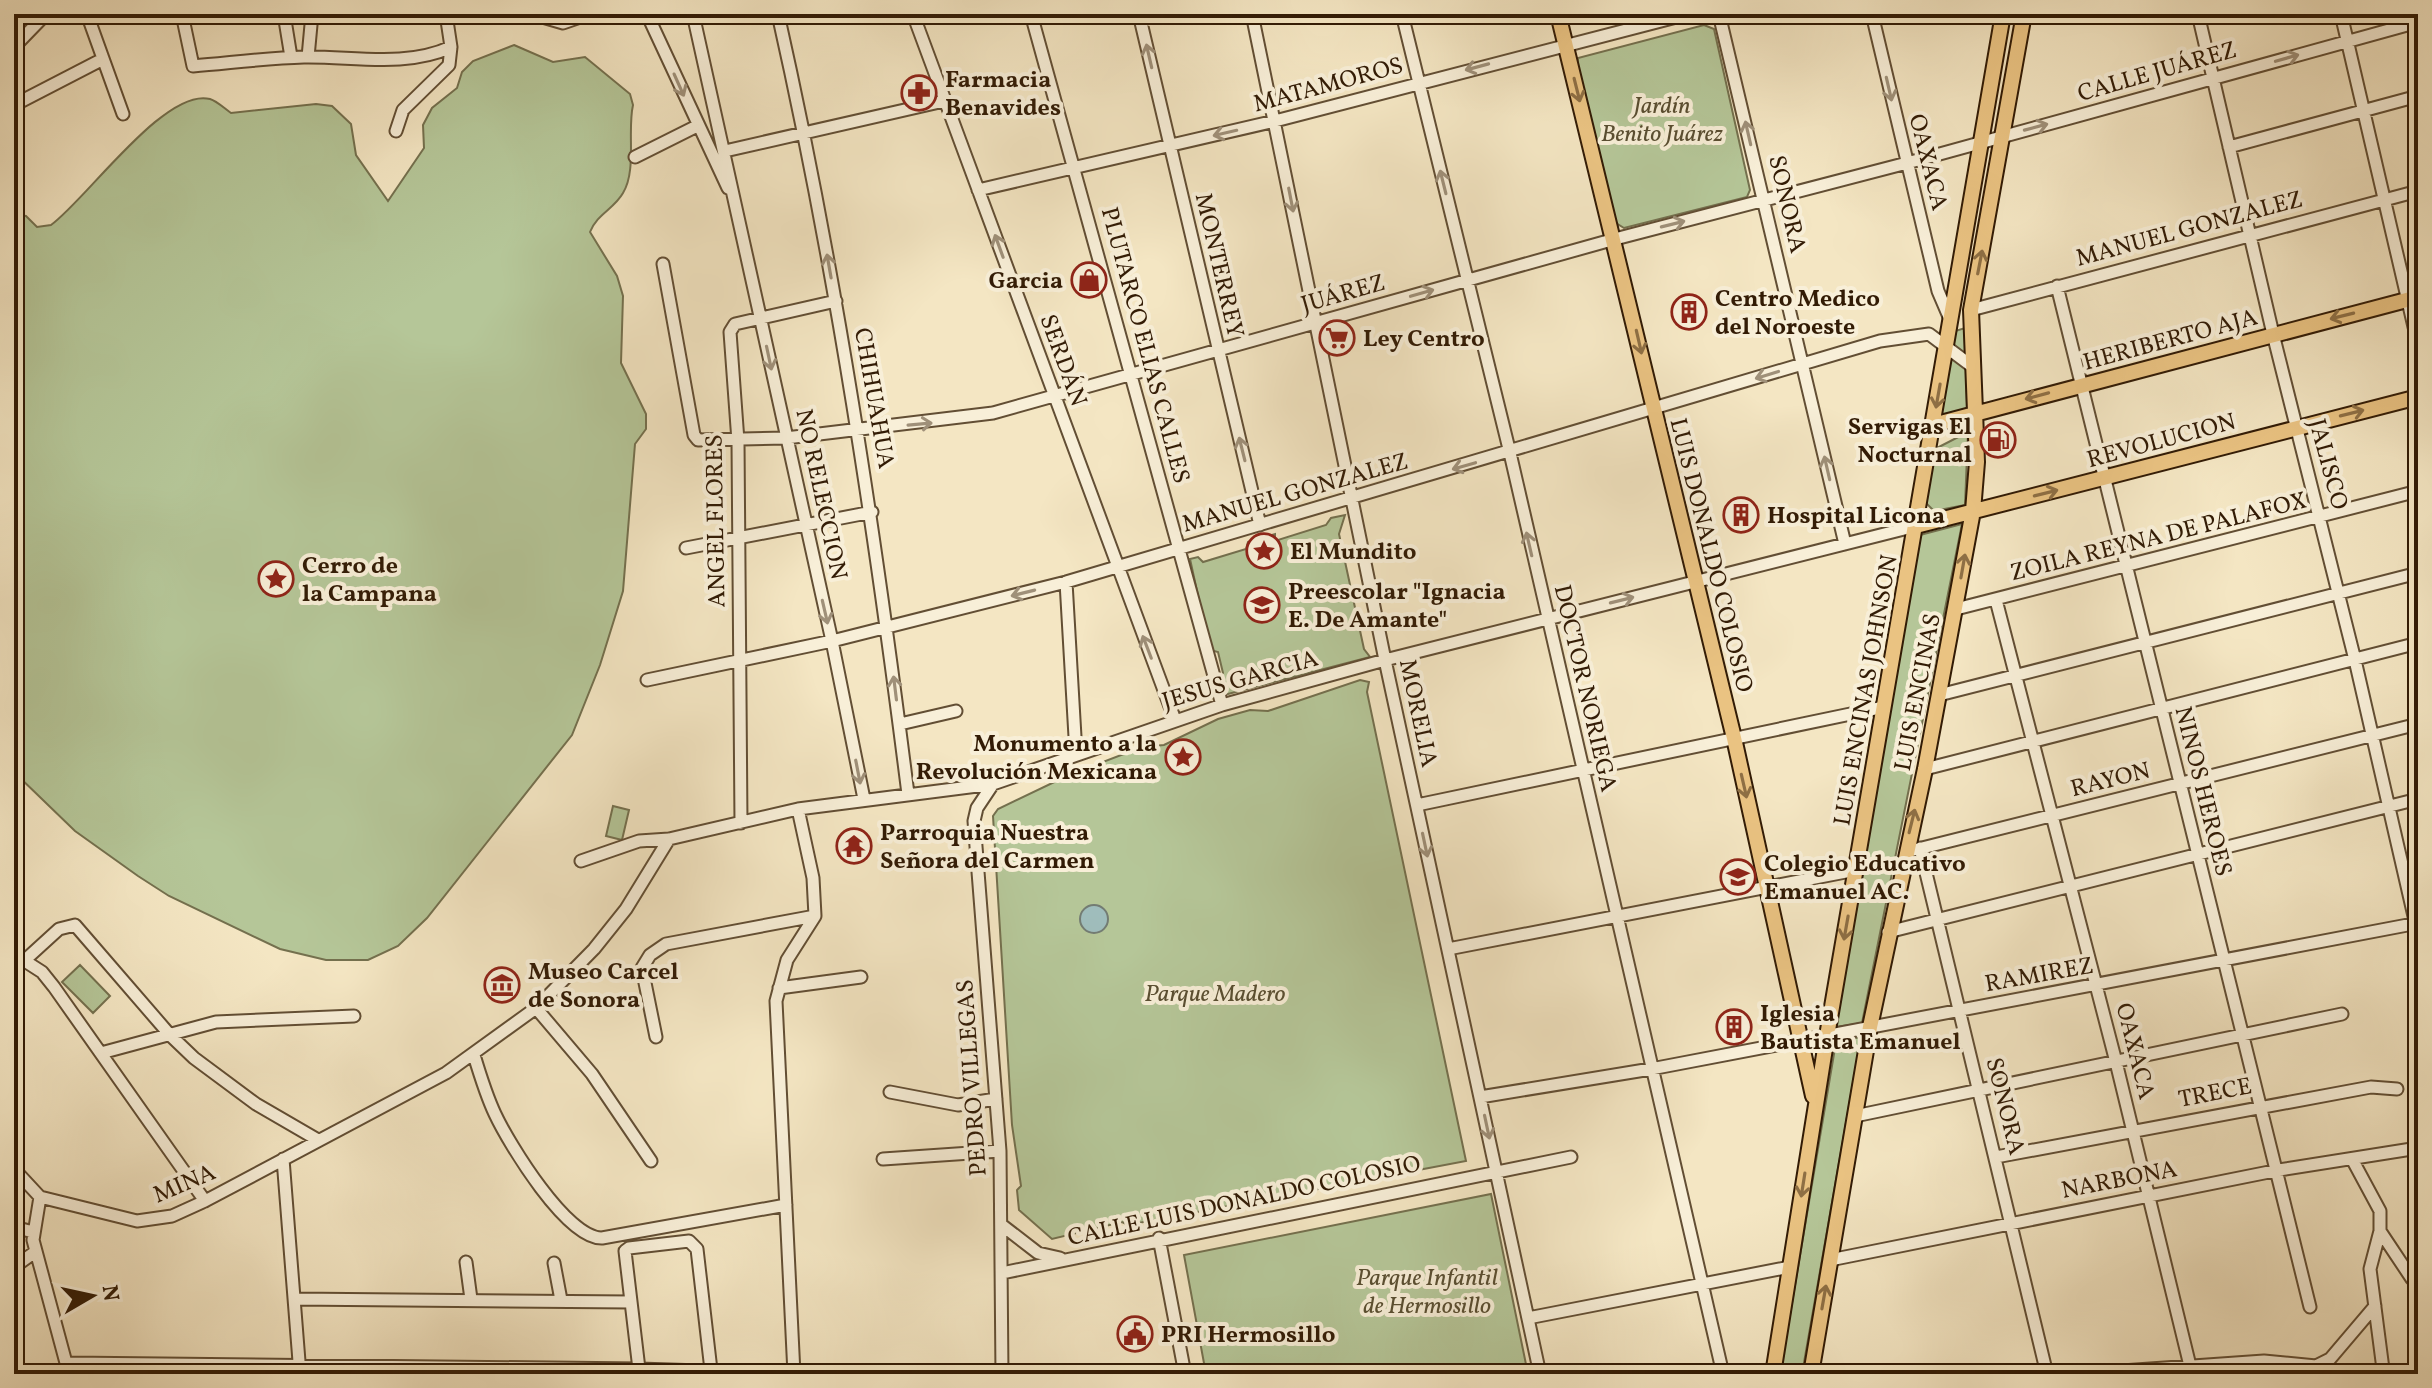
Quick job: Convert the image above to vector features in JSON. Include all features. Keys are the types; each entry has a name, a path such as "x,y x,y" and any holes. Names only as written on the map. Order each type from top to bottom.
{"main road":[{"name":"LUIS DONALDO COLOSIO","path":"1558,14 1734,738 1815,1108"},
{"name":"LUIS ENCINAS JOHNSON","path":"1773,1374 1827,1036 2003,14"},
{"name":"LUIS ENCINAS","path":"1811,1374 1870,1027 1888,932 1912,850 1973,511 1975,412 1971,310 2024,14"},
{"name":"HERIBERTO AJA","path":"1933,425 2413,298"},
{"name":"REVOLUCION","path":"1916,526 2418,397"}],"street":[{"path":"14,47 47,15 78,14"},
{"path":"87,14 123,114"},
{"path":"182,14 193,66 291,57 403,58 430,55 451,47"},
{"path":"284,14 291,57"},
{"path":"308,57 312,14"},
{"path":"396,131 403,110 449,65 451,47 446,14"},
{"path":"532,14 563,23 589,14"},
{"path":"647,14 734,200"},
{"path":"693,14 734,200"},
{"name":"CHIHUAHUA","path":"778,14 805,131 859,429 908,794"},
{"name":"SERDÁN","path":"913,14 1175,720"},
{"name":"PLUTARCO ELIAS CALLES","path":"1031,14 1222,705"},
{"path":"1140,17 1159,14"},
{"name":"MORELIA","path":"1252,14 1315,324 1354,497 1385,660 1540,1374"},
{"name":"DOCTOR NORIEGA","path":"1402,14 1510,453 1723,1374"},
{"name":"MATAMOROS","path":"978,190 1075,170 1275,121 1565,43 1688,14"},
{"name":"SONORA","path":"1719,14 1845,544"},
{"name":"OAXACA","path":"1872,14 1938,291 1950,319"},
{"name":"JALISCO","path":"2198,14 2417,924"},
{"path":"2341,14 2384,200 2413,298 2418,344"},
{"name":"MONTERREY","path":"1140,17 1260,525"},
{"name":"CALLE JUÁREZ","path":"1907,163 2418,22"},
{"path":"14,105 103,59"},
{"path":"2229,147 2418,96"},
{"path":"725,151 944,101"},
{"path":"635,157 697,126"},
{"name":"JUÁREZ","path":"663,264 695,438 738,441 786,438 981,415 1615,239 1907,163"},
{"name":"MANUEL GONZALEZ","path":"1971,310 2418,191"},
{"name":"NO RELECCION","path":"734,200 864,799"},
{"name":"NINOS HEROES","path":"2057,286 2179,785 2279,1170 2310,1307"},
{"name":"ANGEL FLORES","path":"741,823 738,441 730,332 735,324 836,301"},
{"name":"MANUEL GONZALEZ","path":"647,680 832,641 1066,582 1803,364 1918,334 1929,334 1973,367"},
{"name":"ZOILA REYNA DE PALAFOX","path":"1956,609 2418,491"},
{"path":"686,548 872,512"},
{"name":"JESUS GARCIA","path":"581,861 626,844 669,839 798,809 993,784 1222,705 1385,660 1916,526"},
{"path":"1939,695 2418,573"},
{"path":"1066,582 1076,754"},
{"name":"OAXACA","path":"1996,600 2149,1196 2185,1369"},
{"path":"1925,769 2418,643"},
{"path":"1417,805 1884,707"},
{"path":"900,724 956,711"},
{"name":"RAYON","path":"1912,850 2418,724"},
{"name":"PEDRO VILLEGAS","path":"993,784 977,808 974,821 1000,1151 1002,1374"},
{"path":"1888,932 2418,799"},
{"path":"14,1169 40,1197 33,1232 35,1252 69,1369 581,1372 639,1369 794,1374 776,1001 787,960 815,916 813,878 798,809"},
{"name":"MINA","path":"40,1197 137,1221 172,1216 418,1089 474,1055 536,1008 594,949 626,909 669,839"},
{"name":"SONORA","path":"1912,850 1937,921 2047,1374"},
{"path":"1448,949 1856,870"},
{"path":"656,1037 642,968 650,955 666,944 815,916"},
{"name":"RAMIREZ","path":"1480,1097 1651,1069 2417,924"},
{"path":"205,1201 48,979 19,957 59,929 75,925 170,1035 256,1104 318,1140"},
{"path":"779,988 861,977"},
{"path":"536,1008 592,1074 651,1161"},
{"path":"1855,1116 2342,1014"},
{"path":"101,1053 232,1021 354,1016"},
{"path":"474,1055 495,1114 526,1165 552,1200 588,1236 602,1238 786,1205"},
{"name":"TRECE","path":"1996,1157 2262,1105 2371,1087 2397,1089"},
{"path":"890,1092 958,1105 996,1099"},
{"name":"NARBONA","path":"1830,1260 2279,1170 2418,1148"},
{"path":"883,1159 1000,1151"},
{"name":"CALLE LUIS DONALDO COLOSIO","path":"1002,1273 1159,1238 1571,1157"},
{"path":"283,1159 300,1370"},
{"path":"2352,1159 2380,1211 2380,1231 2370,1259 2383,1369"},
{"path":"1003,1226 1038,1253 1064,1259"},
{"path":"14,1227 33,1232"},
{"path":"2380,1231 2412,1279"},
{"path":"1159,1238 1185,1374"},
{"path":"639,1369 624,1257 629,1248 694,1243 711,1370"},
{"path":"14,1267 35,1252"},
{"path":"466,1262 471,1299"},
{"path":"554,1263 561,1300"},
{"path":"1528,1318 1790,1267"},
{"path":"294,1299 631,1302"},
{"path":"2079,1374 2185,1369 2264,1361 2316,1366 2330,1359 2375,1306"}],"green space":[{"name":"Jardín Benito Juárez","path":"1704,25 1714,29 1750,190 1747,197 1624,228 1616,223 1577,66 1578,58"},
{"name":"Cerro de la Campana","path":"514,45 553,62 585,57 630,94 633,105 627,184 619,199 590,232 617,276 623,296 621,363 646,414 646,429 635,444 623,591 600,665 572,735 427,918 398,946 368,960 326,960 280,949 169,896 75,831 14,772 14,221 19,215 26,216 37,227 51,225 149,127 171,110 192,100 210,99 231,113 316,104 332,106 351,124 356,155 388,201 424,148 423,125 432,108 457,88 462,72 473,61"},
{"path":"1965,328 1967,410 1941,419 1952,332"},
{"path":"1968,432 1965,505 1934,511 1925,502 1933,450"},
{"path":"1345,515 1339,534 1364,649 1370,657 1224,695 1219,678 1223,673 1218,652 1210,650 1190,559 1198,557 1203,562 1246,549 1248,542 1275,534 1275,541 1326,525 1331,518"},
{"path":"1962,524 1862,1023 1836,1027 1920,535"},
{"name":"Parque Madero","path":"1360,680 1369,682 1367,692 1466,1161 1128,1225 1122,1222 1052,1239 1019,1210 1017,1190 1021,1186 1012,1125 993,816 998,809 1069,775 1142,747 1164,745 1218,719 1250,710 1268,711"},
{"path":"613,806 629,810 622,840 606,836"},
{"path":"80,965 110,996 93,1013 62,982"},
{"path":"1861,1037 1802,1374 1780,1374 1836,1042"},
{"name":"Parque Infantil de Hermosillo","path":"1491,1194 1528,1374 1206,1374 1184,1255"}],"water":[{"path":"1094,905 1104,909 1108,919 1104,929 1094,933 1084,929 1080,919 1084,909"}],"place":[{"name":"Farmacia Benavides","path":"919,93"},
{"name":"Garcia","path":"1089,280"},
{"name":"Centro Medico del Noroeste","path":"1689,312"},
{"name":"Ley Centro","path":"1337,338"},
{"name":"Servigas El Nocturnal","path":"1998,440"},
{"name":"Hospital Licona","path":"1741,515"},
{"name":"El Mundito","path":"1264,551"},
{"name":"Cerro de la Campana","path":"276,579"},
{"name":"Preescolar \"Ignacia E. De Amante\"","path":"1262,605"},
{"name":"Monumento a la Revolución Mexicana","path":"1183,757"},
{"name":"Parroquia Nuestra Señora del Carmen","path":"854,846"},
{"name":"Colegio Educativo Emanuel AC.","path":"1738,877"},
{"name":"Museo Carcel de Sonora","path":"502,985"},
{"name":"Iglesia Bautista Emanuel","path":"1734,1027"},
{"name":"PRI Hermosillo","path":"1135,1334"}]}
